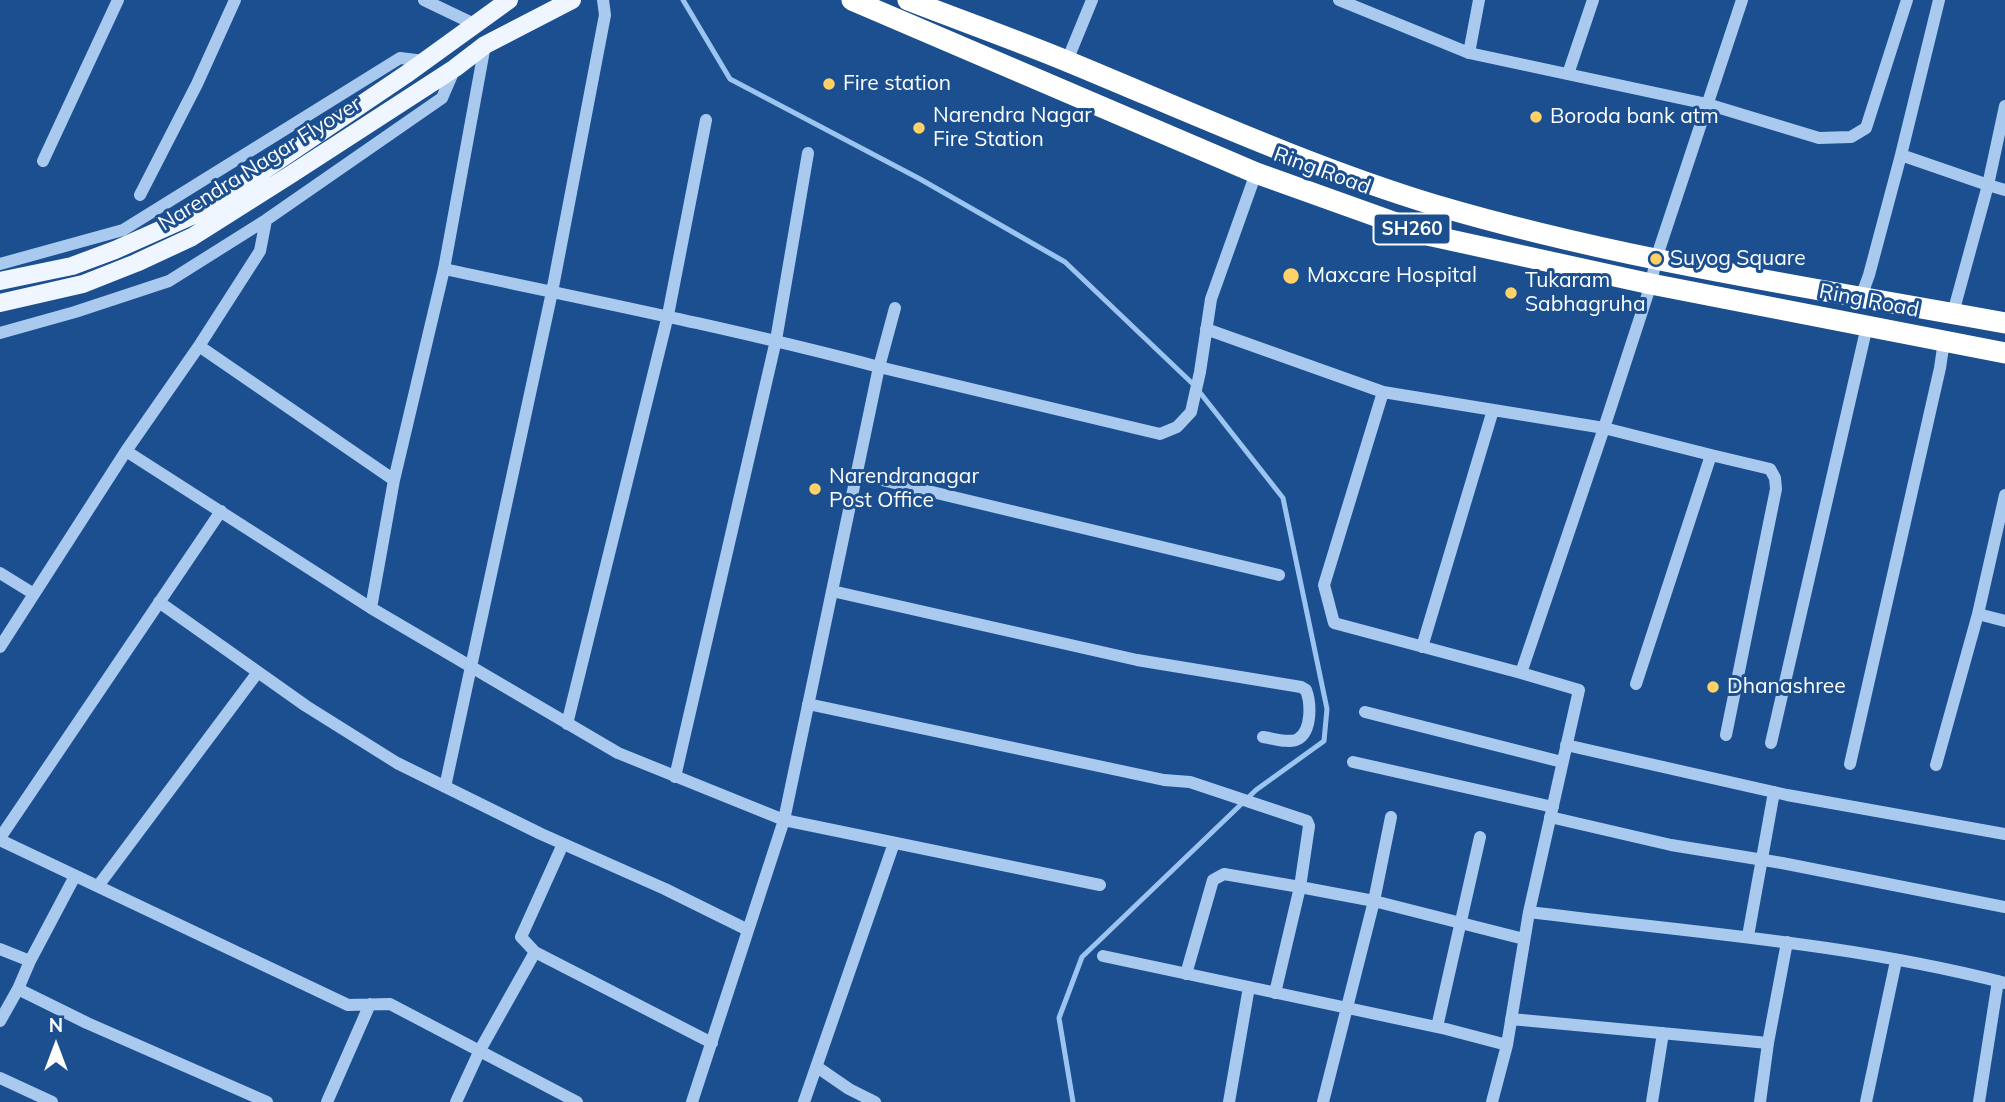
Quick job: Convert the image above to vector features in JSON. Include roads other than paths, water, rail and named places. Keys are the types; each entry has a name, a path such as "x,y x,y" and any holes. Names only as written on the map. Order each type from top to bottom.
{"highway":[{"name":"Ring Road","path":"852,0 1256,173 1432,236 1651,284 2005,353"},
{"name":"Ring Road","path":"908,0 1067,61 1272,147 1431,204 1530,232 1657,259 2005,323"}],"main road":[{"name":"Narendra Nagar Flyover","path":"0,303 83,284 192,237 454,68 485,45 572,0"},
{"name":"Narendra Nagar Flyover","path":"0,281 72,266 205,210 408,73 507,1"}],"street":[{"path":"43,161 118,0"},
{"path":"140,195 197,84 235,0"},
{"path":"424,0 474,24"},
{"path":"445,786 552,292 605,15 603,0"},
{"path":"1067,61 1092,0"},
{"path":"1339,0 1469,53 1707,104 1819,138 1851,137 1866,128 1907,0"},
{"path":"1469,53 1479,0"},
{"path":"1569,74 1593,0"},
{"path":"1521,673 1604,428 1742,0"},
{"path":"1861,297 1940,0"},
{"path":"371,608 394,480 444,268 485,45"},
{"path":"0,264 123,230 400,58 424,61"},
{"path":"0,333 169,281 266,220 442,98 454,68"},
{"path":"1953,313 1988,185 2005,106"},
{"path":"567,724 668,315 706,120"},
{"path":"675,776 776,340 808,153"},
{"path":"1900,155 2005,190"},
{"path":"444,268 776,340 1160,434 1177,427 1191,412 1200,372 1210,299 1256,173"},
{"path":"0,647 126,451 199,346 260,251 266,220"},
{"path":"692,1102 784,820 879,367 895,308"},
{"path":"1771,743 1867,326"},
{"path":"1206,329 1383,392 1604,428 1770,469 1776,489 1726,735"},
{"path":"1850,764 1944,341"},
{"path":"199,346 394,480"},
{"path":"1383,392 1324,585 1334,623 1579,691 1529,912 1507,1045 1492,1102"},
{"path":"1422,648 1493,410"},
{"path":"126,451 371,608 618,754 784,820 1100,885"},
{"path":"1636,684 1711,455"},
{"path":"857,474 1279,575"},
{"path":"1936,765 1979,614 2005,495"},
{"path":"221,511 0,839 348,1005 390,1004 576,1102"},
{"path":"0,573 34,594"},
{"path":"832,591 1136,660 1306,690 1309,713 1306,728 1300,737 1293,741 1263,737"},
{"path":"159,602 306,706 397,763 748,930"},
{"path":"1979,614 2005,621"},
{"path":"98,887 258,672"},
{"path":"808,704 1153,778 1190,782 1307,821 1309,826 1300,887 1275,993"},
{"path":"1365,712 1562,762"},
{"path":"1566,745 1774,792 2005,834"},
{"path":"1353,762 1671,845 2005,907"},
{"path":"1748,936 1774,792"},
{"path":"1323,1102 1374,901 1391,817"},
{"path":"1437,1027 1480,837"},
{"path":"804,1102 894,843"},
{"path":"564,844 522,937 535,952 712,1043"},
{"path":"1186,974 1213,880 1224,874 1374,901 1524,939"},
{"path":"0,1021 75,876"},
{"path":"1529,912 1675,931 1748,936 2002,982 1979,1102"},
{"path":"1760,1102 1787,942"},
{"path":"0,949 30,961"},
{"path":"456,1102 480,1050 535,952"},
{"path":"1103,956 1437,1027 1507,1045"},
{"path":"1866,1102 1896,961"},
{"path":"1228,1102 1249,987"},
{"path":"18,989 87,1023 267,1102"},
{"path":"327,1102 370,1004"},
{"path":"1511,1019 1768,1043"},
{"path":"1651,1102 1663,1033"},
{"path":"817,1067 849,1089 875,1102"},
{"path":"0,1078 52,1102"}],"waterway":[{"path":"683,0 730,79 920,179 1065,262 1194,385 1283,498 1327,709 1324,741 1256,790 1082,957 1059,1018 1073,1102"}],"place":[{"name":"Fire station","path":"829,84"},
{"name":"Boroda bank atm","path":"1536,117"},
{"name":"Narendra Nagar Fire Station","path":"919,128"},
{"name":"Suyog Square","path":"1656,259"},
{"name":"Maxcare Hospital","path":"1291,276"},
{"name":"Tukaram Sabhagruha","path":"1511,293"},
{"name":"Narendranagar Post Office","path":"815,489"},
{"name":"Dhanashree","path":"1713,687"}]}
